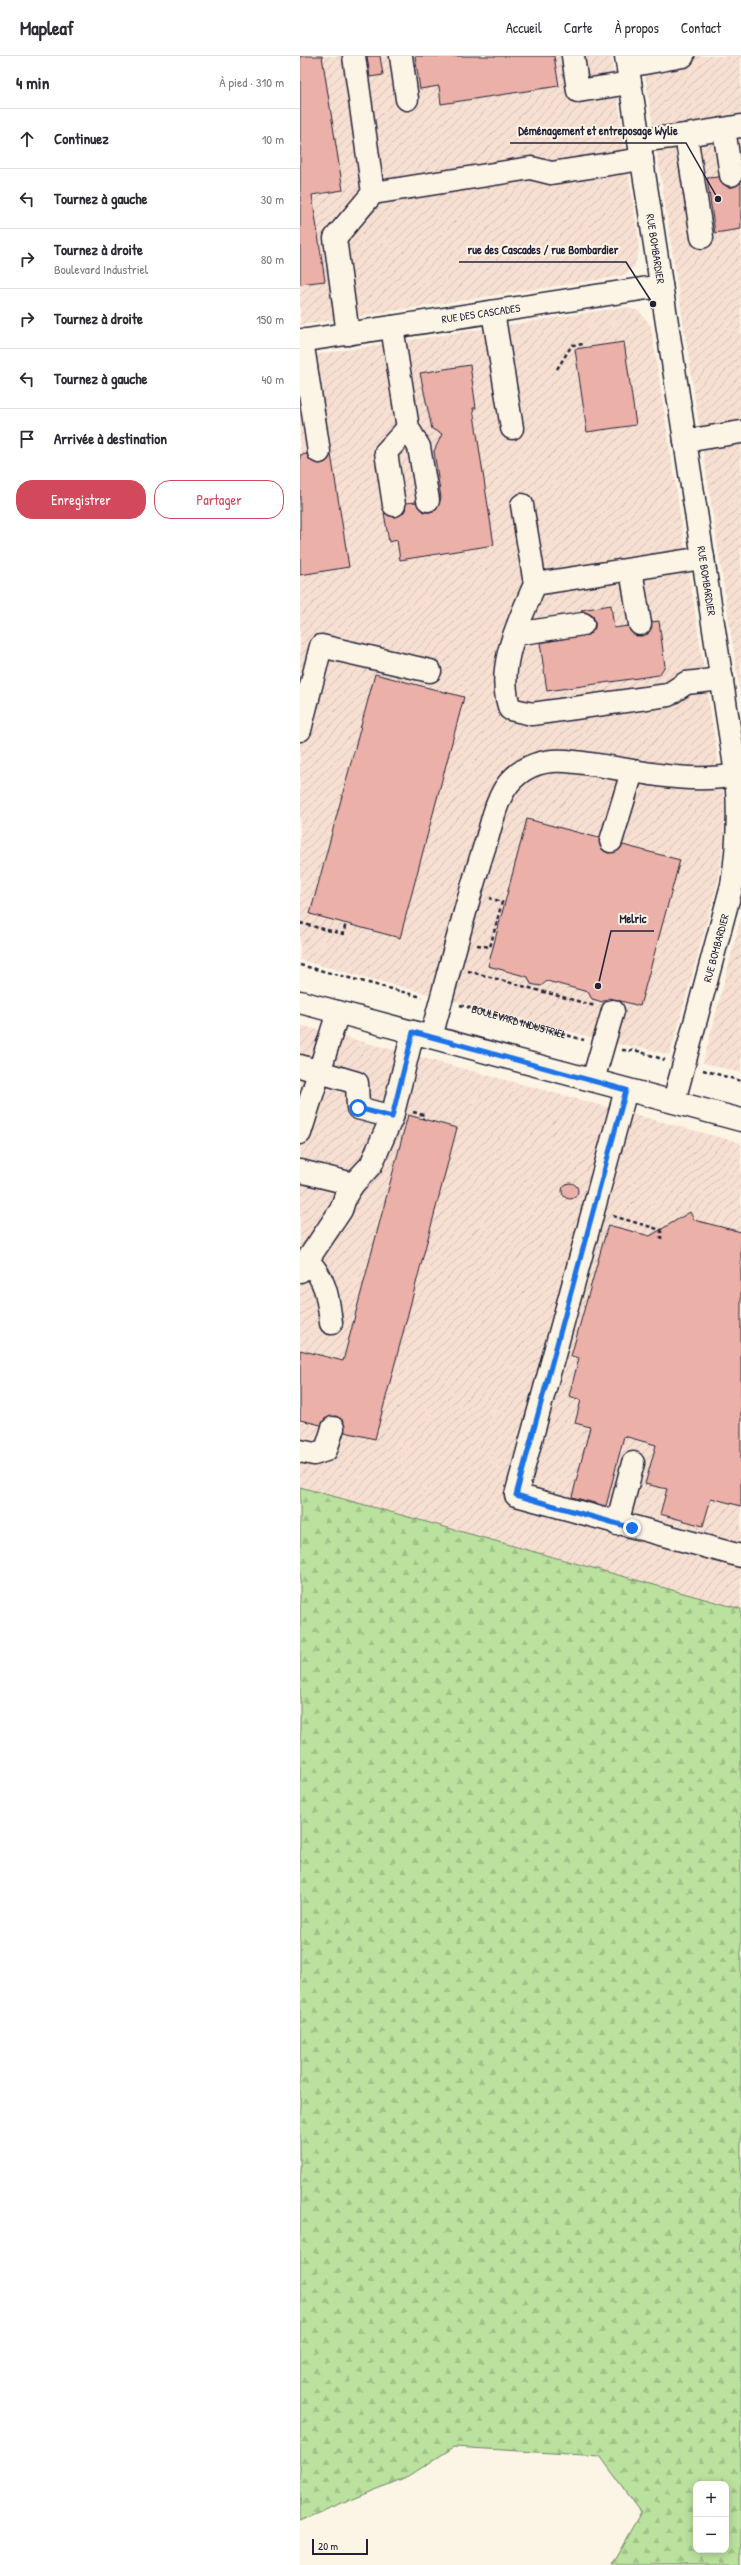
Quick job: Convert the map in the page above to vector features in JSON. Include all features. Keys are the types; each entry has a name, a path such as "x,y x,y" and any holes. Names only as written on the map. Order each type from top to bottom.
{"street":[{"path":"354,56 373,193"},
{"path":"401,56 407,99"},
{"path":"573,56 578,91 628,68 683,56"},
{"name":"RUE BOMBARDIER","path":"628,68 740,796 738,846 732,885 674,1101"},
{"path":"348,334 335,238 373,193 531,168 551,173 640,150 686,135 732,127 731,175"},
{"path":"686,135 702,237"},
{"name":"RUE DES CASCADES","path":"301,341 661,286"},
{"path":"493,312 512,428"},
{"path":"392,327 408,428 419,447 428,500"},
{"path":"301,341 319,452"},
{"path":"394,505 386,452 408,428"},
{"path":"685,440 741,432"},
{"path":"522,504 535,584 515,634 507,666 507,701 510,709 518,713 532,714 668,695 686,683 722,679"},
{"path":"535,584 703,558"},
{"path":"631,570 640,624"},
{"path":"515,634 583,624"},
{"path":"300,730 304,697 321,646 430,671"},
{"path":"331,1323 328,1293 324,1281 304,1265 341,1210 346,1195 353,1184 371,1165 400,1114 422,1035 499,800 509,783 520,773 538,763 564,761 632,772 704,779 736,775"},
{"path":"611,841 632,772"},
{"path":"300,1002 741,1120"},
{"path":"593,1080 605,1005"},
{"path":"300,1133 310,1069 338,1012"},
{"path":"310,1069 357,1083 358,1108 400,1114"},
{"path":"626,1090 516,1495 617,1524 741,1556"},
{"path":"300,1171 353,1184"},
{"path":"300,1451 314,1454 326,1450 333,1428"},
{"path":"617,1524 633,1463"}],"path":[{"path":"557,369 572,345 586,344"},
{"path":"481,946 490,947 502,902"},
{"path":"300,923 343,934 346,924"},
{"path":"300,965 425,998"},
{"path":"474,973 595,1006 605,1005"},
{"path":"534,989 536,985"},
{"name":"BOULEVARD INDUSTRIEL","path":"459,1005 586,1041"},
{"path":"619,1050 638,1051 665,1060"},
{"path":"704,1071 741,1081"},
{"path":"400,1114 424,1115 423,1119"},
{"path":"593,1210 661,1230 661,1239"}],"shaded area":[{"path":"300,56 611,56 639,242 638,255 634,267 627,274 616,277 300,325"},
{"path":"642,56 741,56 741,699 699,425"},
{"path":"625,307 639,311 651,326 725,806 724,838 718,882 670,1055 644,1048 617,1044 300,960 300,357"},
{"path":"741,917 741,1073 703,1063"},
{"path":"300,1025 741,1143 741,1609 300,1487"}],"green space":[{"path":"300,1487 741,1609 741,2565 611,2565 641,2512 600,2456 454,2447 409,2476 300,2521"}],"building":[{"path":"300,56 322,56 343,190 312,195 325,281 300,284"},
{"path":"367,56 380,56 383,75 370,77"},
{"path":"415,56 554,56 559,86 441,104 439,86 420,89"},
{"path":"719,177 727,187 733,187 741,182 741,229 715,233 707,178"},
{"path":"624,342 636,425 587,432 575,349"},
{"path":"470,365 476,408 473,408 494,545 400,560 397,540 389,542 384,513 396,517 405,510 406,503 416,502 423,512 430,512 436,509 441,498 434,451 442,434 432,429 420,373"},
{"path":"307,454 310,460 320,464 327,461 331,454 349,567 300,575 300,455"},
{"path":"611,605 614,628 628,626 636,636 648,634 652,622 659,621 665,666 659,675 547,691 540,643 590,634 595,628 593,616 581,610"},
{"path":"375,674 464,697 400,938 310,914"},
{"path":"527,819 599,838 602,849 608,853 619,850 623,845 680,860 640,1006 609,998 602,1002 592,999 588,992 547,981 541,986 531,984 528,977 488,966"},
{"path":"408,1115 457,1128 375,1439 345,1432 342,1420 336,1416 325,1419 321,1425 300,1420 300,1350 343,1361"},
{"path":"567,1183 573,1183 578,1188 576,1197 573,1199 567,1199 562,1194 562,1188"},
{"path":"690,1212 694,1220 741,1232 741,1506 711,1498 703,1526 660,1514 667,1489 645,1484 656,1445 624,1436 606,1506 572,1497 590,1427 575,1423 581,1400 569,1396 579,1358 571,1356 608,1225 650,1236"}],"place":[{"name":"Déménagement et entreposage Wylie","path":"718,199"},
{"name":"rue des Cascades / rue Bombardier","path":"653,304"},
{"name":"Melric","path":"598,986"}],"route":[{"path":"358,1108 392,1117 413,1032 626,1090 516,1495 632,1528"}]}
